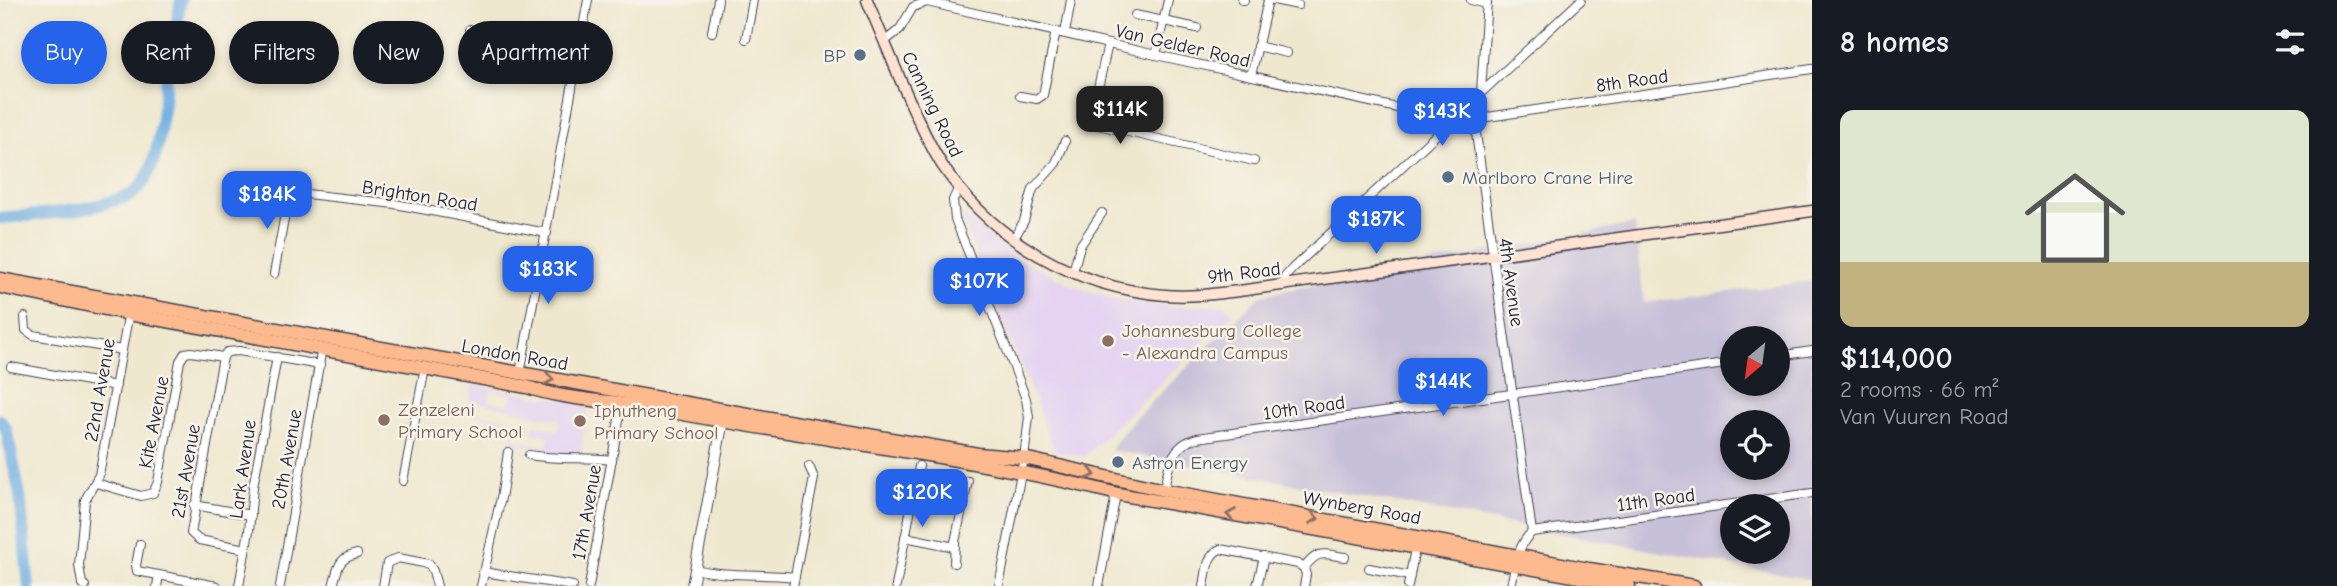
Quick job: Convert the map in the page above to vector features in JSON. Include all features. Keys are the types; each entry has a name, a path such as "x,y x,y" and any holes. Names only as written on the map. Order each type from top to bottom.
{"main road":[{"name":"Canning Road","path":"864,0 926,137 941,163 960,187"},
{"name":"9th Road","path":"960,187 992,222 1028,251 1073,272 1125,290 1165,295 1200,295 1283,285 1812,211"},
{"name":"London Road","path":"0,278 130,308"},
{"name":"London Road","path":"0,287 323,344 520,374 724,416"},
{"name":"London Road","path":"323,344 425,368 527,387 549,395 724,416 971,453 1023,465"},
{"name":"Wynberg Road","path":"1023,465 1517,560 1629,586"},
{"name":"Wynberg Road","path":"1023,465 1116,494 1517,560 1694,586"}],"street":[{"path":"584,21 588,0"},
{"path":"712,32 718,0"},
{"path":"746,39 753,0"},
{"path":"1020,96 1037,99 1043,95 1060,32 1072,0"},
{"path":"1156,55 1168,0"},
{"path":"1251,76 1268,0"},
{"path":"1274,0 1298,5"},
{"path":"1471,0 1487,2 1481,92"},
{"path":"1283,285 1285,277 1293,268 1581,0"},
{"name":"Van Gelder Road","path":"884,42 900,29 913,7 924,2 1251,76 1454,118"},
{"path":"1135,15 1197,28"},
{"path":"1108,44 1092,114 1098,125 1254,161"},
{"path":"1258,46 1287,53"},
{"name":"8th Road","path":"1454,118 1474,119 1812,69"},
{"path":"520,374 573,84"},
{"name":"4th Avenue","path":"1474,119 1532,533"},
{"path":"1013,240 1024,221 1033,189 1056,163 1065,141"},
{"path":"960,187 953,200 955,219 1026,399 1029,426 999,586"},
{"name":"Brighton Road","path":"274,274 289,192 395,204 547,233"},
{"path":"1073,272 1080,246 1102,213"},
{"name":"22nd Avenue","path":"85,586 82,584 79,565 85,500 96,483 130,308"},
{"path":"24,317 26,330 33,335 122,350"},
{"name":"20th Avenue","path":"280,586 323,344"},
{"name":"Kite Avenue","path":"96,483 141,496 153,493 158,482 182,357 185,353 223,357 227,352 236,350 320,365"},
{"path":"1790,354 1812,351"},
{"name":"21st Avenue","path":"223,357 191,527 193,537 199,540 246,549"},
{"name":"Lark Avenue","path":"239,586 253,487 277,357"},
{"name":"10th Road","path":"1164,490 1173,454 1191,439 1720,365"},
{"path":"11,367 116,386"},
{"path":"403,481 425,368"},
{"name":"17th Avenue","path":"589,586 622,402"},
{"path":"692,586 724,416"},
{"path":"481,586 502,493 508,452"},
{"path":"529,455 553,459 583,457 612,460"},
{"path":"695,569 723,574 761,573 794,582 814,478 809,466"},
{"path":"896,586 919,466"},
{"path":"954,563 968,481"},
{"name":"11th Road","path":"1532,533 1812,493"},
{"path":"1099,586 1116,494"},
{"path":"194,505 251,515"},
{"path":"1511,586 1523,543 1532,533"},
{"path":"905,537 955,547"},
{"path":"140,544 136,570 217,586"},
{"path":"1204,586 1209,560 1213,553 1224,549 1298,564 1304,568 1306,575 1304,586"},
{"path":"333,586 342,561 347,556 357,554"},
{"path":"1304,568 1317,554 1345,557"},
{"path":"1408,586 1414,554"},
{"path":"1257,586 1264,557"},
{"path":"383,586 387,565 392,559 398,558 429,564 437,586"},
{"path":"1369,568 1410,576"},
{"path":"483,572 573,586"},
{"path":"157,586 159,575"}],"shaded area":[{"name":"Johannesburg College - Alexandra Campus","path":"966,215 1011,254 1078,288 1119,300 1172,307 1225,305 1234,313 1084,457 1055,451 962,220"},
{"path":"1635,224 1644,303 1812,281 1812,580 1726,564 1790,564 1790,494 1720,494 1720,563 1110,450 1129,424 1261,295"},
{"name":"Iphutheng Primary School","path":"473,385 589,404 580,456 546,458 510,450 514,424 467,413","holes":["491,390 512,395 509,405 489,401","476,402 560,420 558,430 534,425 532,433 549,437 546,447 513,439 515,429 528,432 530,424 471,412 472,403","514,443 547,449 546,456 513,450"]}],"waterway":[{"path":"0,218 102,204 130,196 141,185 155,157 159,139 167,74 181,0"},
{"path":"0,420 6,428 20,495 29,586"}],"place":[{"name":"BP","path":"860,55"},
{"name":"Marlboro Crane Hire","path":"1448,177"},
{"name":"Johannesburg College - Alexandra Campus","path":"1108,341"},
{"name":"Zenzeleni Primary School","path":"384,420"},
{"name":"Iphutheng Primary School","path":"580,421"},
{"name":"Astron Energy","path":"1118,462"}]}
